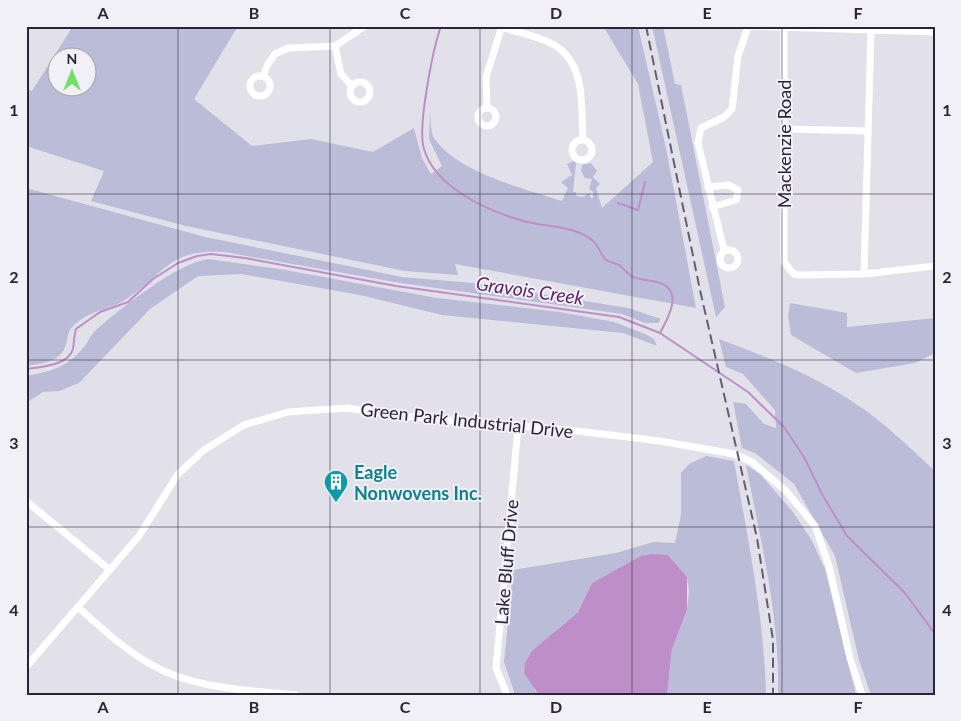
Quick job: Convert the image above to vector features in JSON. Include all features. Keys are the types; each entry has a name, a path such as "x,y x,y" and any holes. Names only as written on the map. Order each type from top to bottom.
{"street":[{"path":"263,76 275,54 288,48 335,46 366,26"},
{"path":"487,107 486,77 502,27 559,48 570,59 578,78 583,140"},
{"path":"724,250 712,207 698,143 701,128 724,116 732,109 738,56 748,27 935,32"},
{"name":"Mackenzie Road","path":"784,27 784,262 794,274 798,275 864,274"},
{"path":"871,30 864,274 935,266"},
{"path":"335,46 341,74 352,86"},
{"path":"784,129 868,131"},
{"path":"708,187 728,185 738,190 736,200 712,207"},
{"name":"Green Park Industrial Drive","path":"26,667 139,536 178,474 204,450 244,425 288,412 347,408 518,427 569,430 698,446 734,454 752,462 786,492 815,526 829,566 850,658 862,695"},
{"name":"Lake Bluff Drive","path":"506,695 496,668 518,427"},
{"path":"26,501 110,570"},
{"path":"78,607 111,638 160,668 183,678 228,688 296,695"}],"shaded area":[{"path":"73,26 238,26 194,99 252,146 311,139 373,152 414,128 422,158 431,174 442,166 429,139 430,111 431,128 434,138 445,150 475,170 529,191 562,201 568,188 561,182 572,175 567,164 573,161 576,163 573,192 576,192 576,196 583,197 589,193 591,198 593,198 593,192 589,189 592,179 585,178 581,171 582,165 591,163 597,171 593,177 600,184 596,188 602,208 653,162 638,84 603,26 638,26 666,148 696,308 455,264 458,275 405,271 186,226 91,201 104,171 26,146 26,88 32,91 48,66 48,98 98,98 98,48 59,48"},
{"path":"652,26 663,26 675,84 681,85 725,307 716,317"},
{"path":"26,188 205,237 402,277 473,283 628,308 661,319 658,323 645,323 622,314 400,283 224,252 206,252 179,258 128,298 79,321 70,331 65,347 59,356 49,361 26,366"},
{"path":"208,259 280,269 437,298 560,312 614,322 654,339 657,346 623,333 442,315 360,295 241,274 198,276 150,309 79,383 59,391 43,392 26,403 26,376 58,368 71,360 85,346 96,330 134,299 181,269"},
{"path":"790,303 847,313 847,327 935,318 935,353 915,363 856,373 791,335 788,316"},
{"path":"719,339 788,366 837,392 864,409 935,471 935,695 871,695 859,660 835,556 794,484 755,453 742,448 733,402 746,404 764,424 776,428 775,410 743,374 726,367"},
{"path":"706,456 734,461 759,607 766,695 667,695 672,649 687,610 689,591 687,577 668,555 628,564 592,583 578,612 555,631 534,689 539,695 515,695 504,662 513,570 616,553 653,542 675,543 681,514 681,473 689,464"},
{"path":"746,465 760,474 793,512 811,539 825,569 856,695 778,695 778,666 773,608"},
{"path":"651,554 668,555 687,577 687,610 672,649 667,695 539,695 524,673 525,663 532,651 578,612 592,583 641,556"}],"waterway":[{"path":"441,26 430,69 424,107 422,139 430,163 450,186 478,203 520,220 579,232 593,241 605,259 619,265 632,277 652,281 669,288 672,294 671,309 660,333"},
{"path":"618,203 638,210 645,182"},
{"name":"Gravois Creek","path":"26,369 53,365 66,359 73,349 76,329 100,312 128,302 153,279 178,263 197,256 211,254 245,258 396,286 619,317 660,333 748,392 784,427 804,457 822,494 847,536 905,593 935,634"}],"railway":[{"path":"646,26 700,290 757,538 773,640 773,695"}],"place":[{"name":"Eagle Nonwovens Inc.","path":"336,503"}]}
